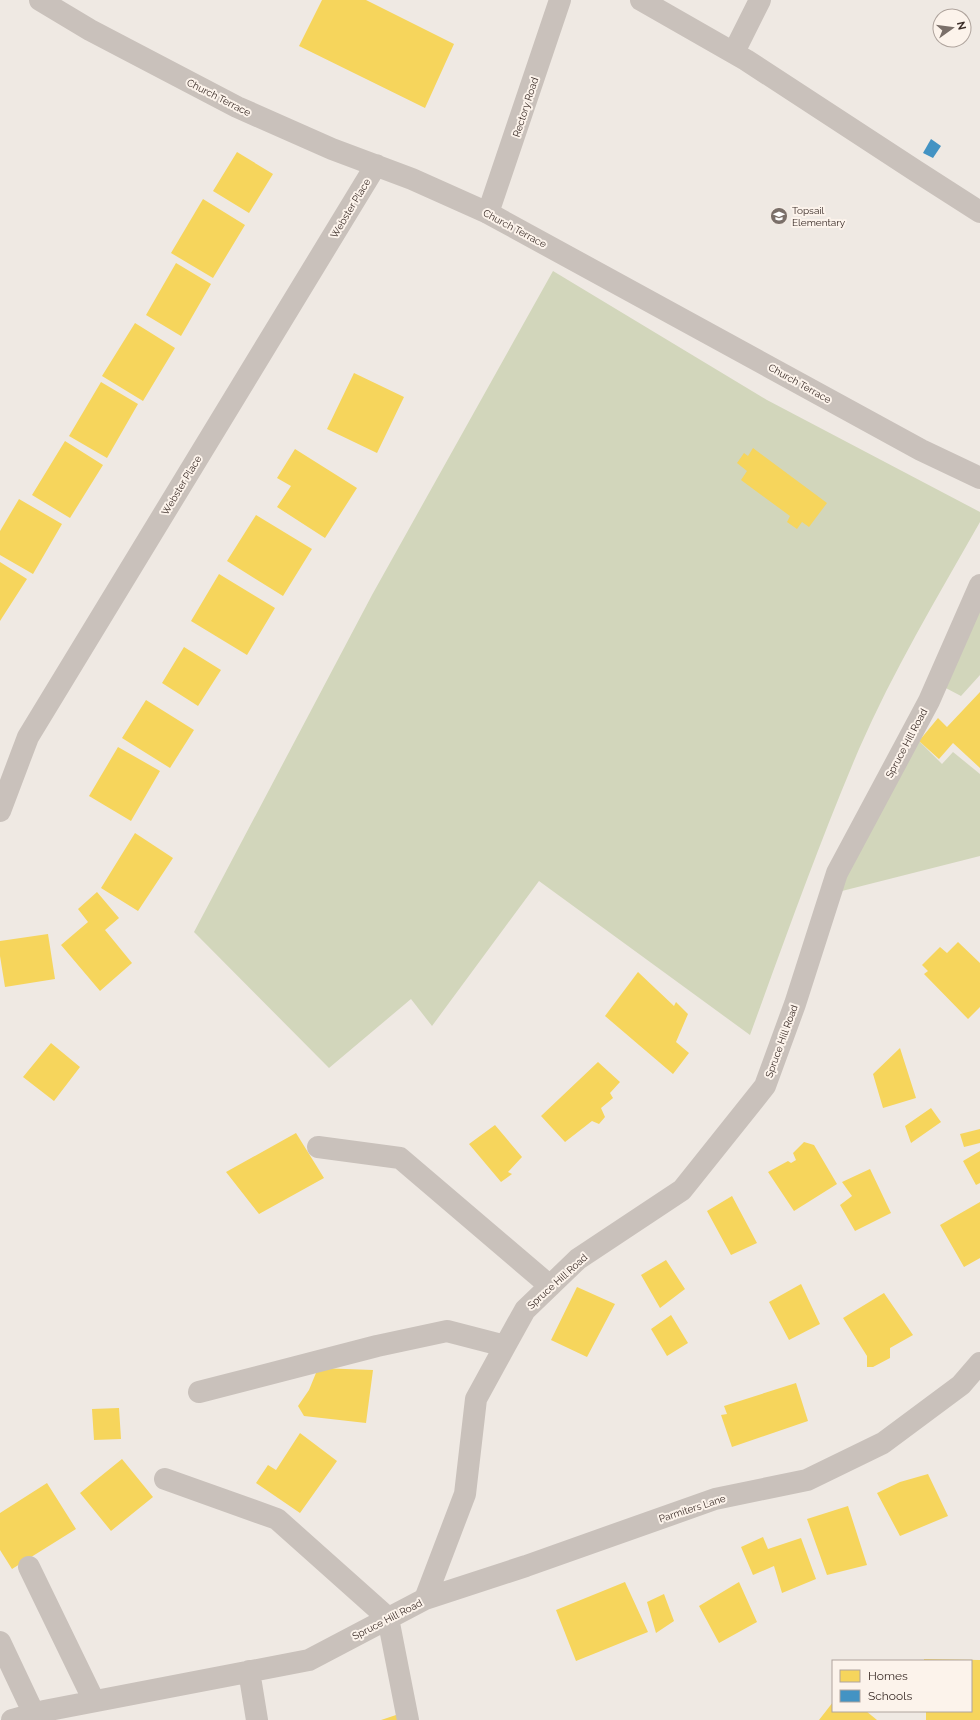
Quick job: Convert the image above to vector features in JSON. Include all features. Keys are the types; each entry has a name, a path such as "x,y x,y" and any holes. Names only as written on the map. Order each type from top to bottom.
{"street":[{"name":"Church Terrace","path":"40,0 90,30 237,107 332,149 425,184 488,213 921,450 980,478"},
{"name":"Rectory Road","path":"488,213 560,0"},
{"path":"641,0 734,52 980,212"},
{"path":"734,52 760,0"},
{"name":"Webster Place","path":"0,811 28,736 376,165"},
{"name":"Spruce Hill Road","path":"12,1720 94,1701 309,1660 425,1599 465,1494 476,1400 525,1310 578,1259 682,1190 765,1086 795,1004 837,873 929,700 980,585"},
{"path":"318,1147 400,1158 550,1286"},
{"path":"199,1392 378,1346 447,1331 505,1346"},
{"name":"Parmiters Lane","path":"425,1599 715,1499 807,1480 883,1442 961,1385 980,1363"},
{"path":"165,1479 277,1518 388,1618 408,1720"},
{"path":"29,1567 94,1701"},
{"path":"0,1642 34,1714"},
{"path":"249,1671 257,1720"}],"green space":[{"path":"553,271 767,400 980,512 980,522 901,662 872,720 844,784 816,855 750,1035 539,881 432,1026 411,999 329,1068 194,932 372,595"},
{"path":"980,602 980,675 961,696 942,686"},
{"path":"919,741 942,764 953,752 980,774 980,856 838,892"}],"building: Homes":[{"path":"322,0 366,0 454,44 425,108 299,46"},
{"path":"237,152 273,174 249,213 213,191"},
{"path":"203,199 245,225 213,278 171,253"},
{"path":"176,263 211,284 181,336 146,315"},
{"path":"135,323 175,348 143,401 102,376"},
{"path":"354,373 404,397 377,453 327,429"},
{"path":"101,382 138,404 107,458 69,436"},
{"path":"65,441 103,465 70,518 32,495"},
{"path":"753,448 827,503 809,527 802,522 797,529 787,522 790,516 741,480 747,471 737,463 744,453 748,456"},
{"path":"295,449 357,488 325,538 277,507 291,486 277,478"},
{"path":"19,499 62,524 33,574 0,555 0,531"},
{"path":"256,515 312,549 283,596 227,561"},
{"path":"0,562 27,579 0,621"},
{"path":"219,574 275,608 247,655 191,621"},
{"path":"184,647 221,670 198,706 162,683"},
{"path":"980,692 980,768 953,743 939,759 919,741 938,718 947,727"},
{"path":"146,700 194,730 170,768 122,738"},
{"path":"118,747 160,771 131,821 89,796"},
{"path":"135,833 173,858 138,911 101,888"},
{"path":"97,892 119,918 105,930 132,963 100,991 61,945 88,922 78,909"},
{"path":"48,934 55,979 5,987 0,956 0,941"},
{"path":"958,942 980,963 980,1007 968,1019 924,974 928,971 922,965 940,947 947,953"},
{"path":"638,972 674,1006 676,1002 688,1014 676,1042 689,1053 673,1074 605,1016"},
{"path":"51,1043 80,1067 54,1101 23,1077"},
{"path":"900,1048 916,1098 883,1108 873,1074"},
{"path":"598,1062 620,1082 610,1093 613,1098 601,1108 605,1117 599,1124 592,1121 565,1142 541,1116"},
{"path":"931,1108 941,1122 911,1143 905,1126"},
{"path":"495,1125 522,1157 508,1172 512,1174 501,1182 469,1144"},
{"path":"980,1129 980,1143 964,1147 960,1134"},
{"path":"296,1133 324,1178 259,1214 226,1172"},
{"path":"804,1142 814,1145 837,1184 794,1211 768,1172 788,1161 791,1163 796,1160 793,1153"},
{"path":"980,1151 980,1183 976,1185 963,1161"},
{"path":"870,1169 891,1213 855,1231 840,1205 852,1196 842,1182"},
{"path":"732,1196 757,1243 731,1255 707,1211"},
{"path":"980,1202 980,1258 964,1267 940,1225"},
{"path":"666,1260 685,1289 660,1308 641,1275"},
{"path":"801,1284 820,1324 789,1340 769,1302"},
{"path":"577,1287 615,1304 587,1357 551,1340"},
{"path":"884,1293 913,1335 890,1348 890,1358 873,1367 867,1367 867,1356 843,1318"},
{"path":"671,1315 688,1343 667,1356 651,1329"},
{"path":"318,1368 373,1370 366,1423 304,1416 298,1406 309,1390"},
{"path":"796,1383 808,1421 732,1447 721,1415 727,1414 724,1406"},
{"path":"119,1408 121,1439 94,1440 92,1409"},
{"path":"300,1433 337,1461 300,1513 256,1483 268,1465 276,1470"},
{"path":"122,1459 153,1497 111,1531 80,1493"},
{"path":"928,1474 948,1516 900,1536 877,1493 900,1482"},
{"path":"47,1483 76,1529 12,1569 0,1550 0,1513"},
{"path":"848,1506 867,1565 827,1575 807,1519"},
{"path":"763,1537 768,1549 801,1538 816,1579 782,1593 774,1566 753,1575 741,1547"},
{"path":"625,1582 648,1632 576,1661 556,1610"},
{"path":"739,1582 757,1622 719,1643 699,1606"},
{"path":"664,1594 674,1621 656,1633 647,1602"},
{"path":"924,1659 980,1660 980,1720 926,1720 926,1712 972,1712 972,1660"},
{"path":"832,1703 832,1712 867,1712 877,1720 819,1720"},
{"path":"399,1714 400,1720 381,1720"}],"building: Schools":[{"path":"931,139 941,146 933,158 923,153"}],"place":[{"name":"Topsail Elementary","path":"779,216"}]}
